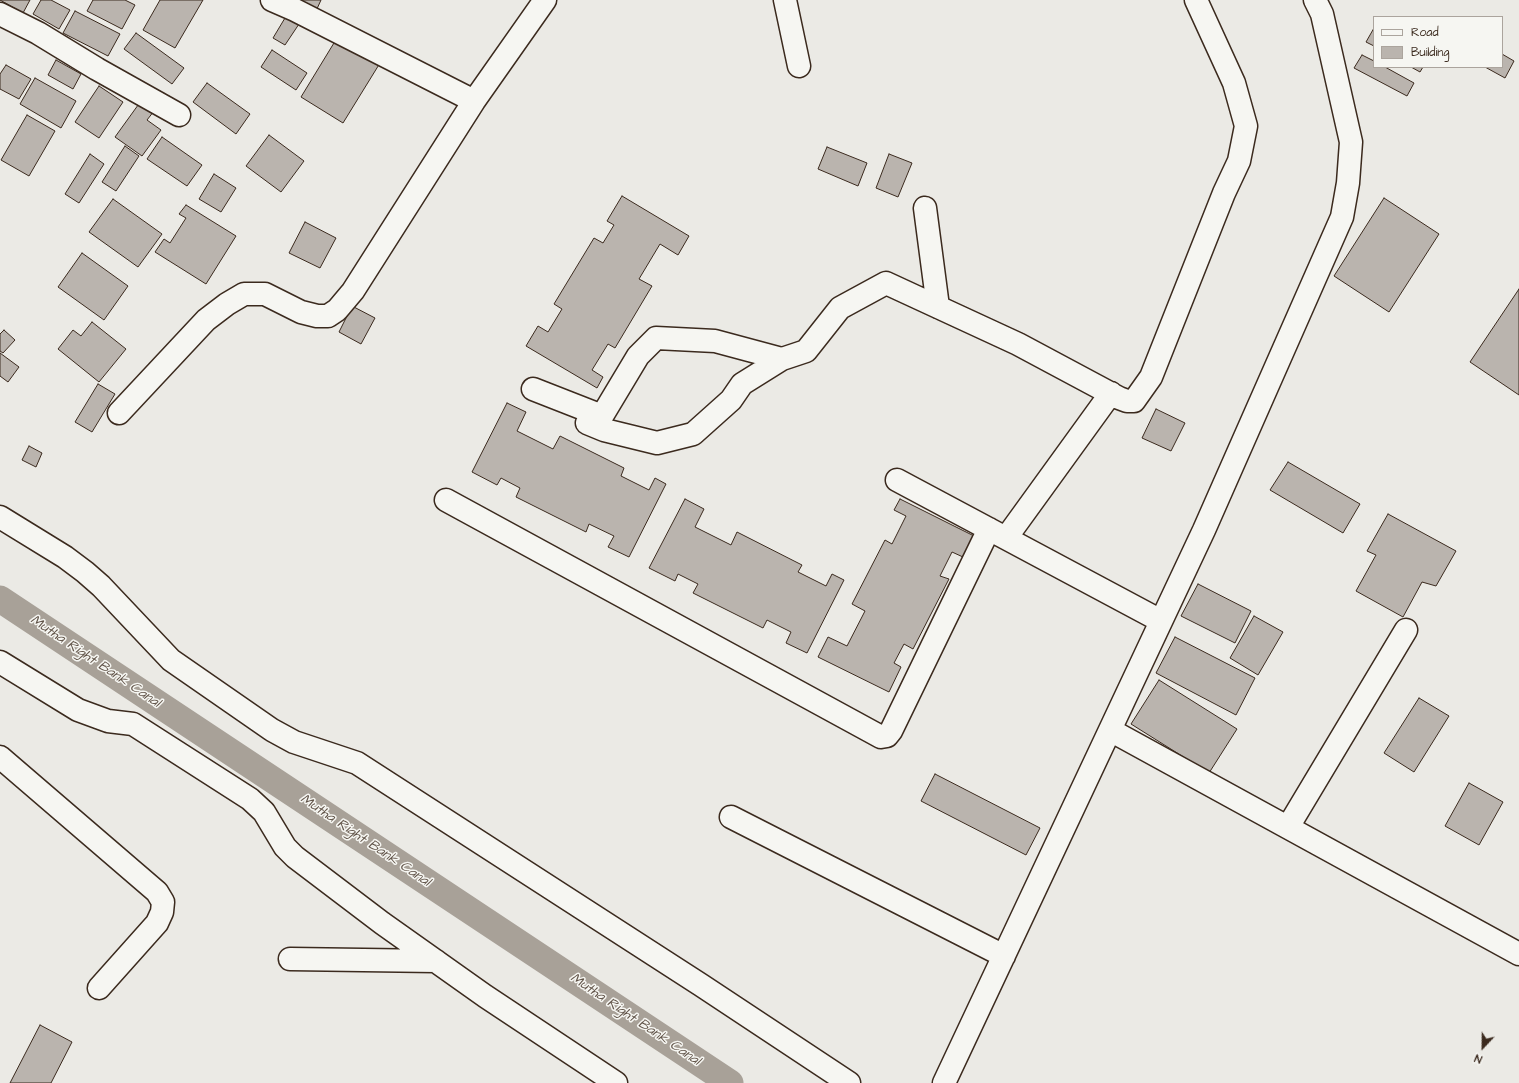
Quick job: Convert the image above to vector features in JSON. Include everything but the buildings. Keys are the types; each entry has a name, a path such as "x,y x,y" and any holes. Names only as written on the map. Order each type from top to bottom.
{"street":[{"path":"272,0 302,13 474,101"},
{"path":"119,413 206,320 227,304 244,294 265,294 300,312 317,316 328,316 337,310 353,291 474,101 545,0"},
{"path":"785,0 799,66"},
{"path":"782,359 715,341 656,338 638,356 602,416 587,424 604,430 657,443 693,434 731,400 742,384 782,359 806,351 840,308 886,283 1018,344 1126,401 1134,401 1151,377 1224,193 1239,161 1246,126 1234,83 1196,0"},
{"path":"944,1083 1204,530 1342,218 1348,183 1351,142 1322,14 1315,0"},
{"path":"0,14 38,33 97,69 179,115"},
{"path":"925,208 938,307"},
{"path":"533,389 602,416"},
{"path":"446,500 881,737 887,736 891,731 998,533 1111,393"},
{"path":"897,480 1161,621"},
{"path":"0,517 65,557 85,572 101,586 171,660 272,730 294,742 356,763 701,985 849,1083"},
{"path":"1288,827 1406,630"},
{"path":"0,662 78,710 108,721 134,724 250,799 264,812 285,847 295,857 382,923 616,1083"},
{"path":"1110,730 1519,954"},
{"path":"0,758 139,876 157,892 163,902 162,912 157,923 99,988"},
{"path":"731,817 1004,956"},
{"path":"290,959 436,961"}],"waterway":[{"name":"Mutha Right Bank Canal","path":"0,599 730,1083"}]}
